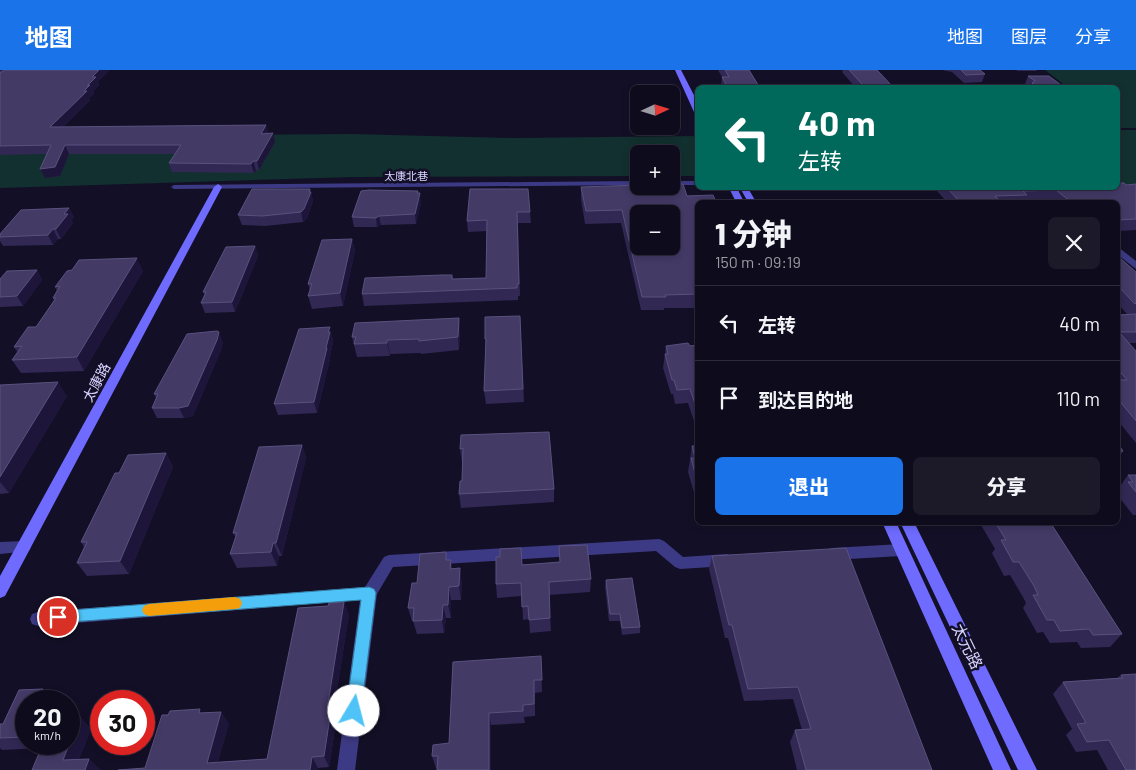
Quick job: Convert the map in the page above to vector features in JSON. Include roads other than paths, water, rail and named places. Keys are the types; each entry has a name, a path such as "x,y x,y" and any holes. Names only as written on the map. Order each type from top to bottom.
{"main road":[{"path":"678,70 695,106"},
{"path":"687,70 690,77"},
{"name":"太康路","path":"0,592 218,187"},
{"name":"太元路","path":"890,525 1002,770"},
{"name":"太元路","path":"909,525 1028,770"}],"street":[{"path":"1120,252 1136,266"},
{"path":"346,770 369,593 390,561 659,545 680,563 738,560"},
{"path":"0,548 24,547"},
{"path":"815,555 902,550"},
{"path":"38,619 369,593"}],"lane":[{"path":"680,183 695,183"},
{"name":"太康北巷","path":"174,187 630,184"}]}
